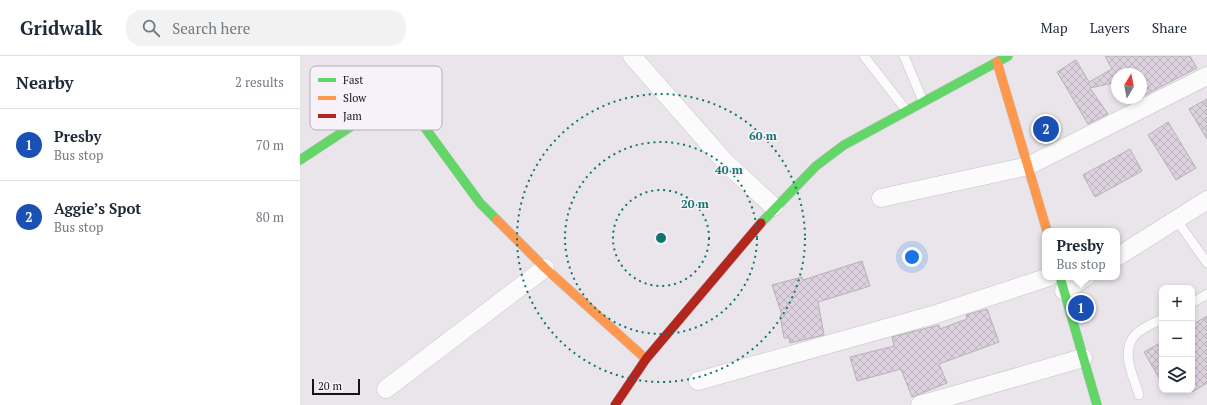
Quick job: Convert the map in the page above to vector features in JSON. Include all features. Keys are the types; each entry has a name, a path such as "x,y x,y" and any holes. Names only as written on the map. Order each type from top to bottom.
{"street":[{"path":"632,56 726,163 774,207"},
{"path":"619,403 646,359 774,207 816,166 844,145 1008,56"},
{"path":"997,62 1046,228"},
{"path":"881,198 1028,166 1207,76"},
{"path":"300,160 346,130"},
{"path":"427,130 480,203 545,268 646,359"},
{"path":"1120,255 1207,200"},
{"path":"386,389 545,268"},
{"path":"698,381 932,315 1042,279"},
{"path":"1076,280 1062,284 1097,405"},
{"path":"920,405 1083,358"}],"lane":[{"path":"864,56 906,110"},
{"path":"904,56 923,101"},
{"path":"1176,219 1207,263"},
{"path":"1195,301 1207,294"},
{"path":"1139,394 1127,356 1129,343 1138,332 1159,321"}],"building":[{"path":"1105,56 1190,56 1197,68 1147,94 1147,68 1111,68"},
{"path":"1076,60 1089,82 1111,70 1111,83 1090,88 1108,114 1088,124 1057,72"},
{"path":"1207,99 1207,139 1189,109"},
{"path":"1168,122 1196,168 1176,180 1148,135"},
{"path":"1130,149 1142,171 1095,197 1083,175"},
{"path":"862,261 870,286 818,302 824,335 790,343 789,338 784,338 780,315 782,315 772,285 802,277 803,280"},
{"path":"987,309 999,342 939,364 947,383 912,397 901,369 857,381 850,357 894,346 892,337 939,325 940,329 967,319 966,315"},
{"path":"1207,316 1207,383 1195,390 1195,357 1195,323"},
{"path":"1159,344 1159,378 1144,352"}],"traffic: fast":[{"path":"761,223 816,166 844,145 1008,56"},
{"path":"300,160 346,130"},
{"path":"427,130 480,203 497,220"},
{"path":"1061,280 1097,405"}],"traffic: slow":[{"path":"997,62 1046,228"},
{"path":"497,220 545,268 646,359"}],"traffic: jam":[{"path":"615,405 646,359 761,223"}],"place":[{"name":"Aggie’s Spot","path":"1046,129"},
{"name":"Presby","path":"1081,308"}]}
